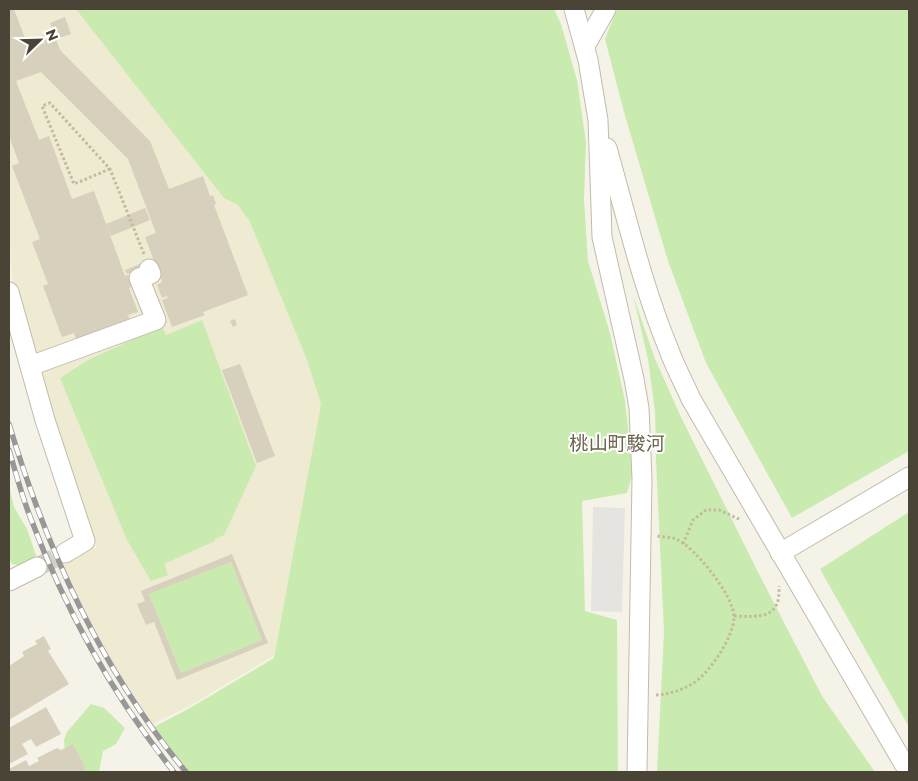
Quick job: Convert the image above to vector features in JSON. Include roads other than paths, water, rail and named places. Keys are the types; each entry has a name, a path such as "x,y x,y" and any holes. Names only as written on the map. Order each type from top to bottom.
{"street":[{"path":"574,9 585,46 598,120 602,237 639,408 642,480 637,772"},
{"path":"585,46 606,9"},
{"path":"598,120 634,248 669,351 691,399 904,764 909,769"},
{"path":"30,366 156,320 139,278 151,274 149,269"},
{"path":"9,292 45,420 85,541 65,552"},
{"path":"780,552 909,477"},
{"path":"9,581 36,567"}],"tunnel":[{"path":"37,567 65,553"}],"railway":[{"path":"9,424 41,517 59,563 80,607 128,692 186,772"},
{"path":"9,450 22,494 44,553 75,619 111,683 174,772"}],"district":[{"name":"桃山町駿河","path":"617,443"}]}
